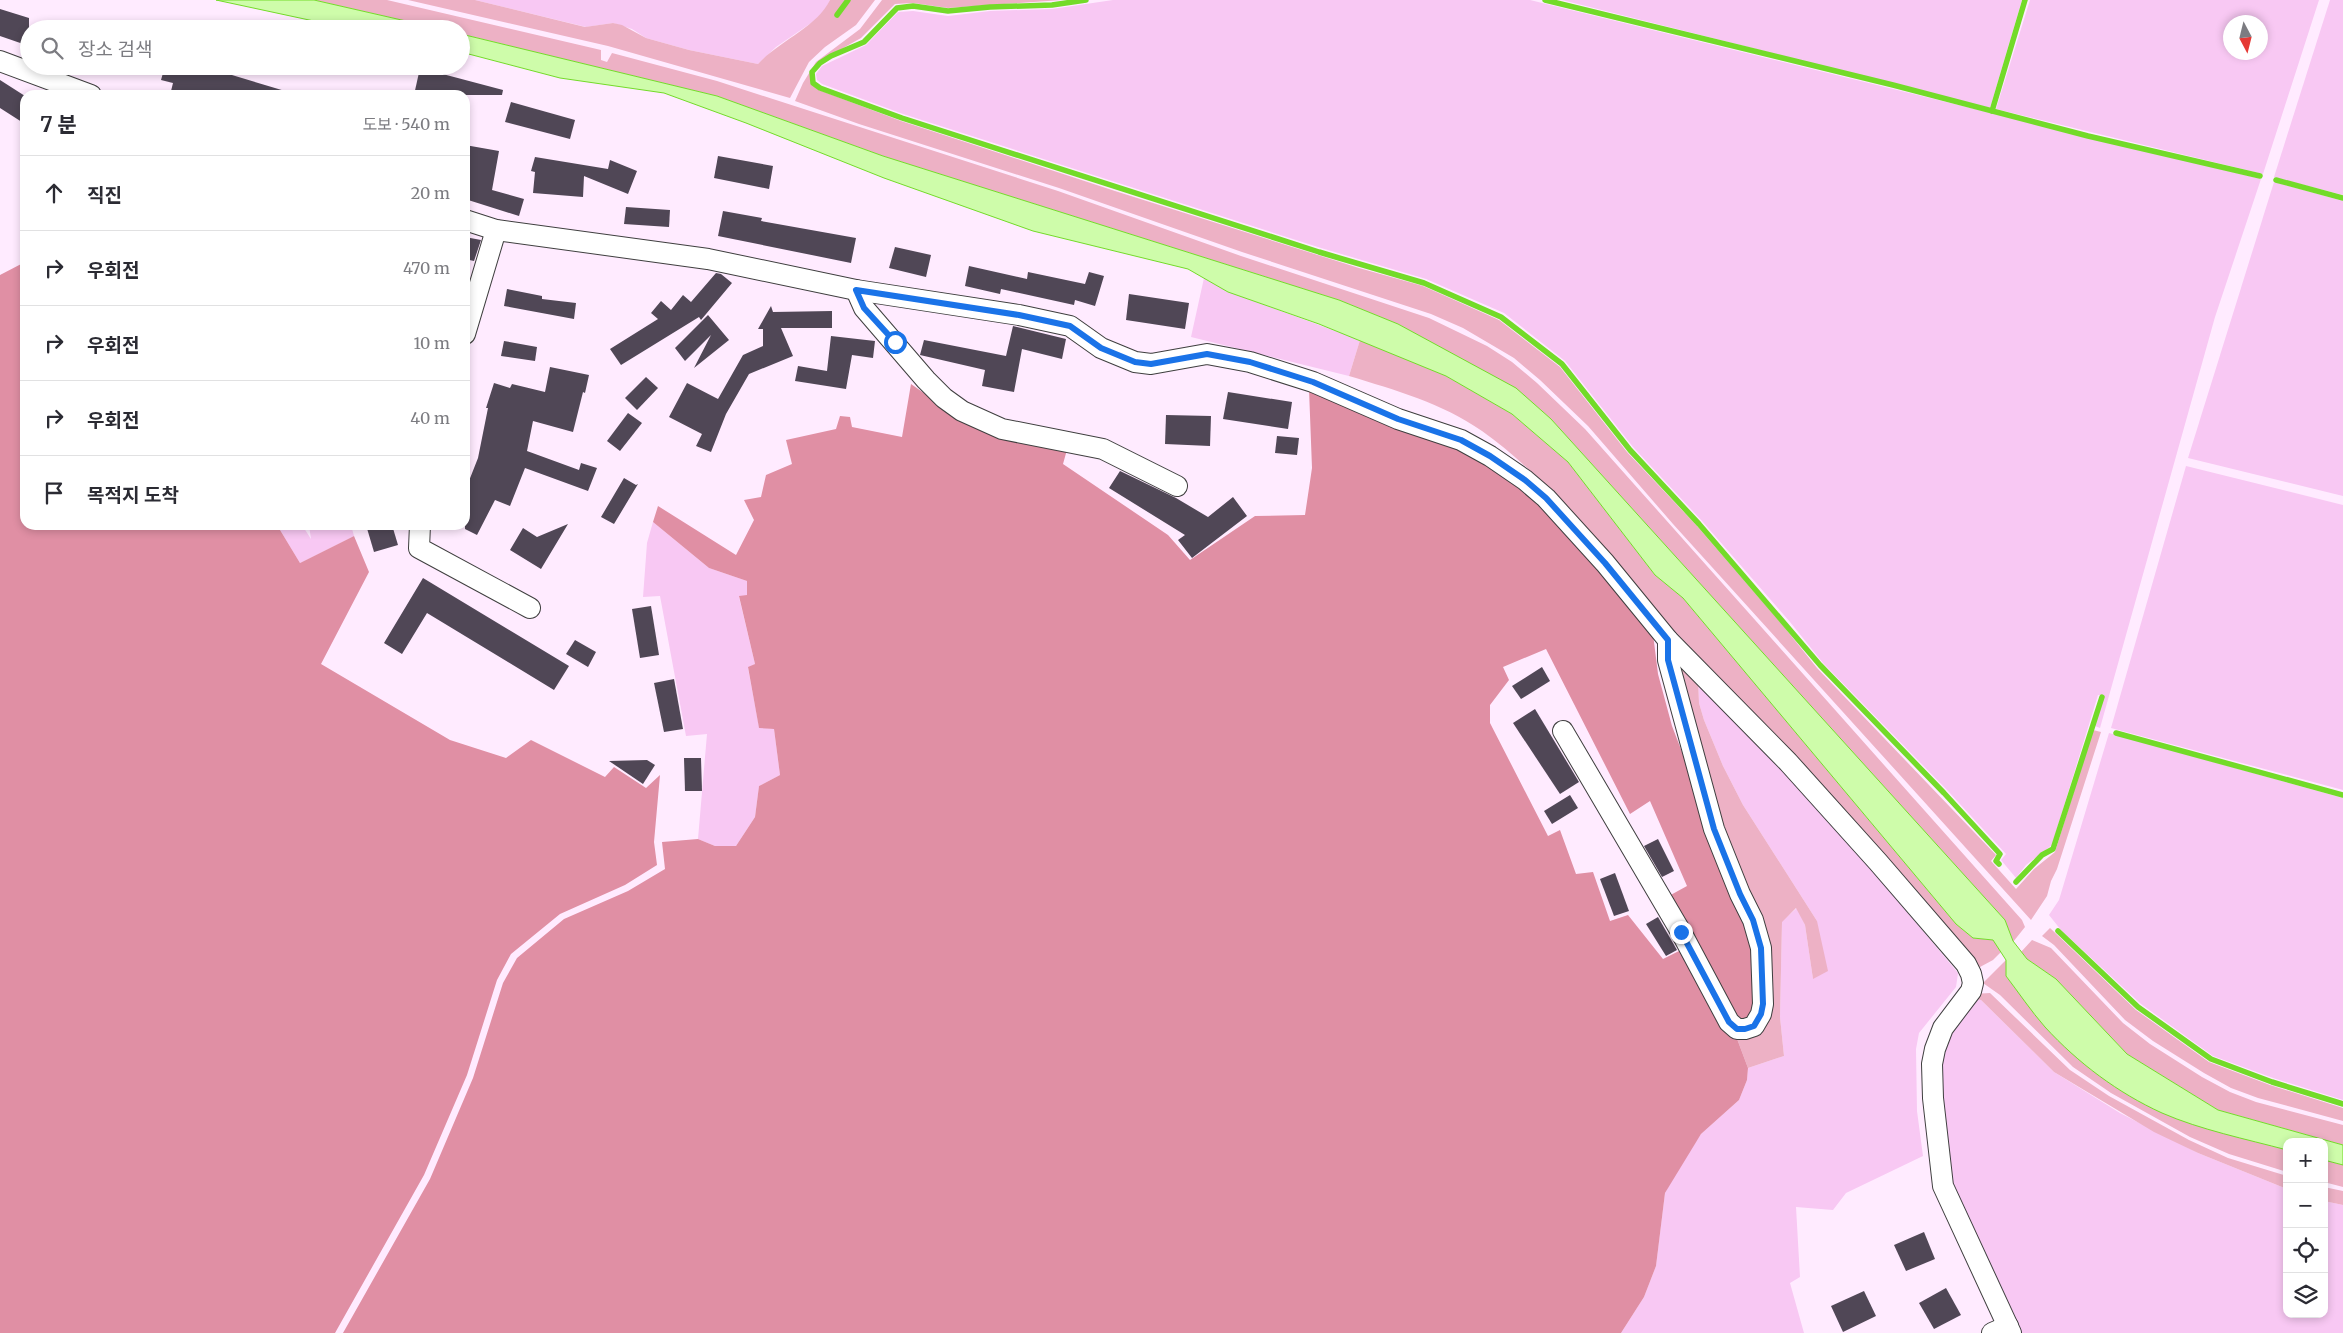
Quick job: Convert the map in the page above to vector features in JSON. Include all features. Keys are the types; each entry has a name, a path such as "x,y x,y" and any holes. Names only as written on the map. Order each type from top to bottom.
{"street":[{"path":"0,61 20,68"},
{"path":"37,75 78,90"},
{"path":"470,222 496,230 708,259 856,290 1019,315 1070,326 1101,348 1135,362 1151,364 1207,354 1250,362 1313,382 1398,419 1461,440 1490,456 1525,480 1546,498 1605,563 1668,640 1794,769 1966,964 1973,983 1971,991 1943,1028 1935,1049 1932,1064 1934,1108 1943,1186 2004,1331"},
{"path":"470,317 496,230"},
{"path":"856,290 864,308 926,380 944,398 962,411 1002,429 1103,449 1177,486"},
{"path":"420,530 419,548 530,608"},
{"path":"1563,731 1681,932 1729,1022 1737,1029 1754,1026 1759,1021 1763,1004 1761,948 1753,920 1740,894 1714,829 1668,660 1668,640"}],"shaded area":[{"path":"216,0 314,0 402,20 309,20"},
{"path":"314,0 387,0 601,50 601,60 607,62 612,53 717,81 1058,191 1241,256 1429,318 1487,346 1512,362 1537,383 1585,429 2022,920 2025,927 2013,942 2005,920 1551,419 1516,389 1398,324 1339,300 883,156 717,96 470,36 470,20 402,20"},
{"path":"408,0 475,0 585,27 613,23 622,25 646,38 689,50 758,64 816,18 830,0 875,0 856,25 825,47 809,62 790,98 608,46"},
{"path":"475,0 830,0 825,10 814,21 776,47 758,64 689,50 646,38 632,29 613,23 586,27"},
{"path":"882,0 1062,0 948,8 913,3 895,4 861,38 818,62 810,73 811,84 819,90 901,121 1115,191 1359,268 1423,286 1499,320 1560,367 1627,452 1697,526 1817,668 1996,855 1991,861 2016,889 2034,869 2055,852 2093,730 2101,732 2047,896 2031,920 1673,524 1588,426 1514,358 1463,328 1431,314 795,101 803,83 816,62 860,29"},
{"path":"1113,0 1530,0 2261,179 2215,317 2100,728 2095,726 2104,696 2098,695 2052,845 2026,865 2016,878 2001,860 2006,854 1947,790 1823,663 1702,521 1633,447 1565,361 1504,313 1426,279 1321,248 903,114 822,84 817,80 816,74 822,66 866,45 898,12 913,11 948,16 990,11 1052,9"},
{"path":"1562,0 2022,0 1990,108"},
{"path":"2030,0 2319,0 2263,174 1996,109"},
{"path":"2330,0 2343,0 2343,195 2274,177"},
{"path":"470,36 717,96 883,156 1339,300 1398,324 1516,388 1551,419 2005,920 2013,941 2027,959 2056,979 2127,1054 2218,1110 2318,1138 2283,1138 2283,1149 2177,1119 2130,1096 2099,1076 2071,1053 2040,1021 2006,976 2006,960 1993,940 1973,938 1956,924 1683,598 1655,575 1568,462 1512,414 1446,376 1319,324 1228,292 1188,269 1033,231 884,178 746,123 664,93 560,78 470,54"},
{"path":"2274,182 2343,201 2343,496 2188,458"},
{"path":"20,265 20,530 280,530 300,563 354,536 369,572 321,664 450,740 506,758 531,740 605,777 614,767 646,788 660,775 654,842 657,865 625,885 560,914 511,954 497,980 467,1075 424,1175 335,1333 0,1333 0,275"},
{"path":"1204,278 1229,292 1360,340 1349,376 1191,337"},
{"path":"1360,340 1446,376 1512,414 1568,462 1655,575 1683,598 1956,924 1973,938 1993,940 2001,952 1993,960 1980,967 1972,964 1706,673 1558,499 1509,452 1482,431 1451,413 1418,398 1349,376"},
{"path":"911,384 948,410 1068,446 1063,464 1168,535 1190,560 1255,516 1305,515 1312,468 1309,389 1427,432 1511,478 1561,524 1653,634 1658,674 1672,726 1754,939 1756,1011 1751,1018 1741,1019 1735,1015 1667,897 1687,886 1650,801 1630,814 1546,649 1503,667 1509,680 1490,705 1490,723 1548,836 1560,830 1576,874 1593,872 1610,921 1628,915 1663,959 1681,950 1736,1036 1748,1068 1747,1080 1739,1100 1701,1134 1665,1193 1656,1266 1644,1297 1621,1333 343,1333 430,1179 473,1078 503,983 517,958 564,919 628,891 665,869 662,842 698,839 715,846 736,846 755,817 759,786 780,775 774,729 759,728 748,667 755,664 739,596 747,595 747,581 709,568 653,522 658,506 736,555 754,520 744,500 761,497 766,475 792,464 786,440 836,429 840,416 850,417 852,427 902,437"},
{"path":"2186,466 2343,505 2343,790 2111,728"},
{"path":"653,522 709,568 747,581 747,596 739,597 755,664 748,668 759,727 774,729 780,775 759,786 755,817 736,846 715,846 698,839 707,734 686,736 660,596 643,597 647,543"},
{"path":"280,530 305,530 311,539 310,530 352,530 354,536 300,563"},
{"path":"1674,654 1698,678 1699,703 1704,720 1723,766 1743,805 1817,921 1828,971 1813,979 1805,925 1796,908 1782,922 1780,1017 1784,1056 1748,1068 1736,1036 1753,1035 1717,831"},
{"path":"1698,678 1846,839 1958,973 1956,987 1919,1033 1916,1049 1917,1111 1923,1156 1846,1193 1833,1210 1796,1207 1800,1277 1790,1283 1804,1333 1621,1333 1644,1297 1656,1266 1665,1193 1680,1165 1701,1134 1739,1100 1747,1080 1748,1068 1784,1056 1780,1017 1782,921 1797,908 1805,925 1813,979 1817,921 1743,805 1723,766 1699,703"},
{"path":"2109,733 2343,798 2343,1100 2273,1078 2213,1056 2141,1004 2061,930 2049,915 2059,900"},
{"path":"2050,928 2136,1010 2209,1062 2270,1085 2343,1108 2343,1121 2258,1098 2231,1088 2153,1041 2125,1020 2054,945 2042,936"},
{"path":"2032,940 2051,948 2123,1023 2150,1044 2202,1077 2230,1092 2256,1102 2343,1125 2343,1145 2328,1141 2328,1138 2318,1138 2218,1110 2127,1054 2056,979 2027,959 2021,952"},
{"path":"2006,960 2006,976 2045,1027 2091,1070 2163,1113 2283,1149 2283,1171 2229,1154 2190,1137 2111,1093 2073,1067 2000,995 1983,983"},
{"path":"1990,993 2070,1070 2109,1096 2189,1140 2228,1158 2283,1175 2283,1187 2198,1153 2154,1132 2054,1072 1981,1000 1976,999 1973,994"},
{"path":"1976,999 1981,1000 2054,1072 2120,1113 2198,1153 2283,1187 2283,1318 2328,1318 2328,1202 2343,1205 2343,1333 2014,1333 1945,1186 1937,1050"},
{"path":"2328,1141 2343,1145 2343,1165 2328,1161"},
{"path":"2328,1161 2343,1165 2343,1187 2328,1183"},
{"path":"2328,1188 2343,1191 2343,1205 2328,1202"}],"building":[{"path":"0,9 29,18 29,20 20,20 20,43 0,36"},
{"path":"162,75 232,75 282,90 171,90 173,83 161,80"},
{"path":"418,75 446,75 503,90 502,95 470,95 470,90 415,90"},
{"path":"0,80 20,93 20,121 0,108"},
{"path":"511,102 575,120 570,139 505,122"},
{"path":"470,146 499,151 492,190 524,199 519,216 470,201"},
{"path":"718,156 773,166 769,189 714,178"},
{"path":"535,157 608,169 610,160 637,171 628,194 584,176 583,197 533,193 535,172 531,171"},
{"path":"626,207 670,210 669,227 624,224"},
{"path":"723,211 762,218 761,221 856,238 851,263 718,236"},
{"path":"470,238 481,240 474,261 470,260"},
{"path":"895,247 931,255 926,277 889,268"},
{"path":"969,266 1027,279 1028,272 1085,284 1089,272 1104,276 1095,306 1075,300 1074,305 1001,289 1000,294 965,286"},
{"path":"716,273 721,274 732,283 701,320 699,317 621,365 610,349 658,319 651,313 661,301 671,310 683,295 691,302"},
{"path":"507,289 542,296 542,299 576,303 574,319 504,306"},
{"path":"1129,294 1189,303 1185,329 1126,320"},
{"path":"771,306 773,312 832,311 832,328 781,328 793,356 749,374 726,414 711,452 696,446 702,434 669,417 687,383 718,399 743,355 763,346 763,329 758,329"},
{"path":"708,315 729,340 694,368 711,335 685,361 675,348"},
{"path":"1013,326 1066,339 1062,359 1022,349 1014,392 982,386 985,370 920,355 924,340 1006,356"},
{"path":"831,336 875,341 873,358 852,355 846,389 795,381 798,366 827,371"},
{"path":"504,341 537,347 535,361 501,356"},
{"path":"550,367 589,375 573,432 533,421 527,451 579,470 581,463 597,468 588,491 525,468 510,506 495,500 477,535 467,530 470,530 470,478 478,458 488,408 486,408 494,383 510,388 512,384 545,392"},
{"path":"646,377 658,388 637,410 625,398"},
{"path":"1228,392 1292,402 1288,429 1223,419"},
{"path":"628,413 642,423 620,451 607,441"},
{"path":"1166,415 1211,416 1210,446 1165,444"},
{"path":"1277,436 1299,438 1297,455 1275,453"},
{"path":"1120,471 1176,498 1208,517 1233,497 1247,516 1192,558 1178,540 1185,535 1109,488"},
{"path":"624,478 636,485 638,484 614,524 601,517"},
{"path":"568,524 541,569 510,550 523,528 537,537"},
{"path":"367,530 394,530 398,545 374,552"},
{"path":"423,578 569,666 554,690 427,613 402,654 384,643"},
{"path":"651,606 659,655 640,658 632,609"},
{"path":"575,640 596,652 588,667 566,654"},
{"path":"1542,667 1550,681 1521,699 1512,686"},
{"path":"674,679 683,729 664,732 654,683"},
{"path":"1535,709 1579,782 1560,794 1513,723"},
{"path":"684,758 701,758 702,791 685,791"},
{"path":"647,760 655,765 643,784 609,761"},
{"path":"1570,795 1578,808 1552,824 1544,811"},
{"path":"1658,839 1674,871 1662,877 1644,846"},
{"path":"1615,873 1629,911 1614,916 1600,879"},
{"path":"1658,917 1677,950 1666,956 1646,924"},
{"path":"1924,1232 1935,1259 1906,1271 1894,1245"},
{"path":"1946,1288 1961,1315 1934,1329 1919,1303"},
{"path":"1864,1291 1876,1316 1843,1332 1831,1306"}],"waterway":[{"path":"837,15 848,0"},
{"path":"1086,0 1052,5 990,7 948,11 913,6 897,8 864,42 831,56 820,63 812,72 813,83 820,88 902,118 1319,252 1424,283 1501,317 1562,364 1630,450 1699,524 1820,665 1944,793 2000,854 1996,861 1999,864"},
{"path":"1545,0 1893,85 2088,136 2260,176"},
{"path":"1992,111 2025,0"},
{"path":"2276,180 2343,198"},
{"path":"2016,882 2042,855 2053,849 2102,697"},
{"path":"2116,733 2343,795"},
{"path":"2058,931 2138,1007 2211,1059 2272,1082 2343,1104"}],"route":[{"path":"895,342 864,308 856,290 1019,315 1070,326 1101,348 1135,362 1151,364 1207,354 1250,362 1313,382 1339,395 1398,419 1461,440 1490,456 1525,480 1546,498 1605,563 1668,640 1668,660 1714,829 1740,894 1753,920 1761,948 1763,1004 1759,1021 1754,1026 1737,1029 1729,1022 1681,932"}]}
